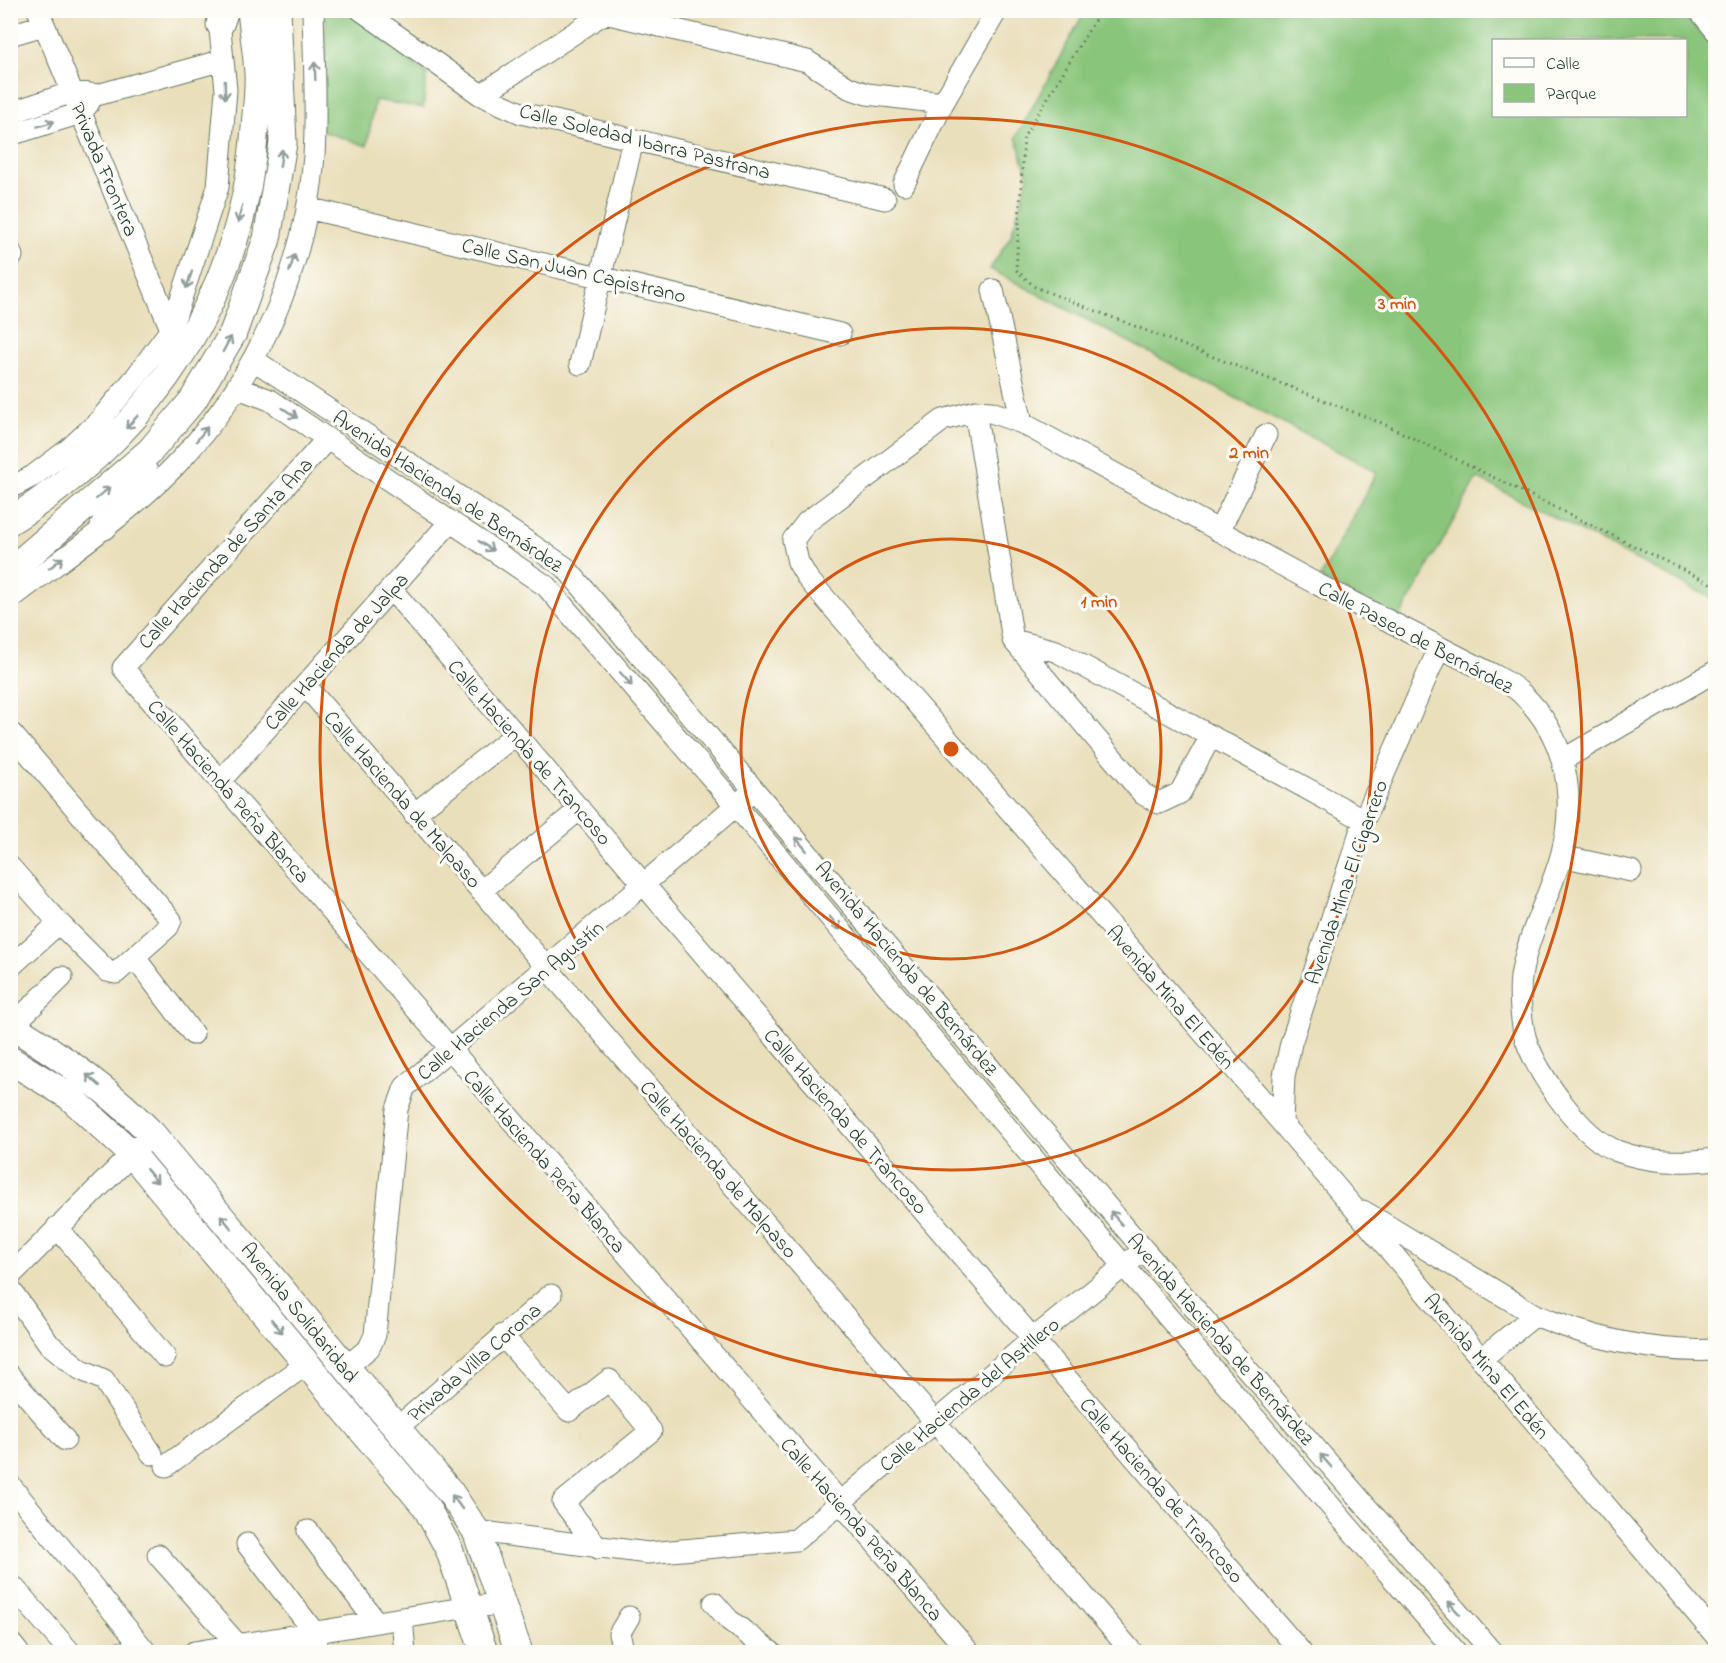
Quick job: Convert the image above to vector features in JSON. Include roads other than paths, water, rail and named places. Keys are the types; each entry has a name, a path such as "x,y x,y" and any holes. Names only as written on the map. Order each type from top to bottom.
{"main road":[{"path":"10,521 69,481 119,436 175,368 206,311 236,229 252,172 258,76 251,10"},
{"path":"104,526 136,485 175,423 209,376 233,333 267,239 283,143 278,10"},
{"path":"10,571 130,470 175,423"},
{"name":"Avenida Solidaridad","path":"11,1025 82,1071 127,1108 152,1134 450,1491 476,1531 504,1604 519,1653"},
{"name":"Avenida Solidaridad","path":"10,1060 69,1096 132,1154 426,1507 449,1548 484,1653"}],"street":[{"path":"10,599 136,502 185,455 238,388 254,360 274,318 307,208 314,157 313,10"},
{"path":"904,184 943,103 997,10"},
{"path":"1699,10 1716,31"},
{"path":"481,95 607,12 807,61 849,88 867,94 943,103"},
{"name":"Calle Soledad Ibarra Pastrana","path":"377,14 481,95 521,113 885,199"},
{"path":"10,488 60,455 98,422 135,378 171,328 218,186 226,90 221,15"},
{"path":"10,35 41,18"},
{"name":"Privada Frontera","path":"41,18 171,328"},
{"path":"10,113 73,92 98,95 223,60"},
{"path":"10,135 81,112 98,95"},
{"path":"580,364 633,140"},
{"name":"Calle San Juan Capistrano","path":"307,208 601,275 840,334"},
{"path":"993,290 1022,423"},
{"name":"Avenida Hacienda de Bernárdez","path":"254,360 565,567 755,788 1144,1250 1492,1653"},
{"name":"Avenida Hacienda de Bernárdez","path":"238,388 270,400 546,586 736,806 1124,1266 1456,1653"},
{"path":"983,412 1013,640 1143,794 1159,803 1180,793 1211,736"},
{"name":"Calle Paseo de Bernárdez","path":"983,412 1022,423 1219,531 1494,675 1521,692 1544,722 1564,759 1568,782 1569,816 1561,856 1521,977 1526,1039 1537,1062 1578,1122 1614,1150 1647,1160 1686,1162 1716,1159"},
{"name":"Avenida Mina El Edén","path":"983,412 943,420 807,522 793,540 798,561 808,579 1282,1123 1716,1636"},
{"path":"1219,531 1266,435"},
{"name":"Calle Hacienda de Santa Ana","path":"123,668 327,439"},
{"name":"Calle Hacienda de Jalpa","path":"221,780 450,522"},
{"name":"Calle Hacienda de Trancoso","path":"391,589 1301,1653"},
{"path":"1013,640 1056,651 1364,820"},
{"name":"Avenida Mina El Cigarrero","path":"1282,1123 1284,1076 1291,1043 1364,820 1439,648"},
{"name":"Calle Hacienda Peña Blanca","path":"123,668 969,1653"},
{"path":"1564,759 1716,671"},
{"name":"Calle Hacienda de Malpaso","path":"305,685 1132,1653"},
{"path":"10,867 59,923 107,971 116,973 135,958 168,927 171,920 12,734"},
{"path":"414,814 515,735"},
{"name":"Calle Hacienda San Agustín","path":"345,1368 369,1348 375,1335 397,1109 405,1087 645,886 755,788"},
{"path":"481,891 580,809"},
{"path":"1561,856 1631,871"},
{"path":"10,967 59,923"},
{"path":"135,958 193,1034"},
{"path":"11,1025 62,977"},
{"path":"10,1276 152,1134"},
{"path":"1348,1202 1535,1315 1590,1337 1653,1347 1716,1350"},
{"path":"57,1227 165,1357"},
{"name":"Calle Hacienda del Astillero","path":"598,1548 648,1553 796,1540 1033,1339 1144,1250"},
{"path":"10,1289 50,1344 80,1369 104,1380 159,1460 308,1363"},
{"name":"Privada Villa Corona","path":"397,1428 551,1295"},
{"path":"1481,1359 1535,1315"},
{"path":"502,1335 569,1411 609,1380 651,1431 563,1502 598,1548"},
{"path":"10,1376 65,1440"},
{"path":"10,1485 136,1651"},
{"path":"308,1531 376,1622"},
{"path":"476,1531 598,1548"},
{"path":"247,1544 316,1642"},
{"path":"158,1556 238,1648"},
{"path":"10,1583 70,1653"},
{"path":"714,1603 729,1620 771,1653"},
{"path":"194,1653 316,1642 376,1622 469,1607 504,1604"},
{"path":"624,1653 619,1634 629,1617"},
{"path":"402,1618 405,1653"},
{"path":"10,1642 18,1653"}]}
